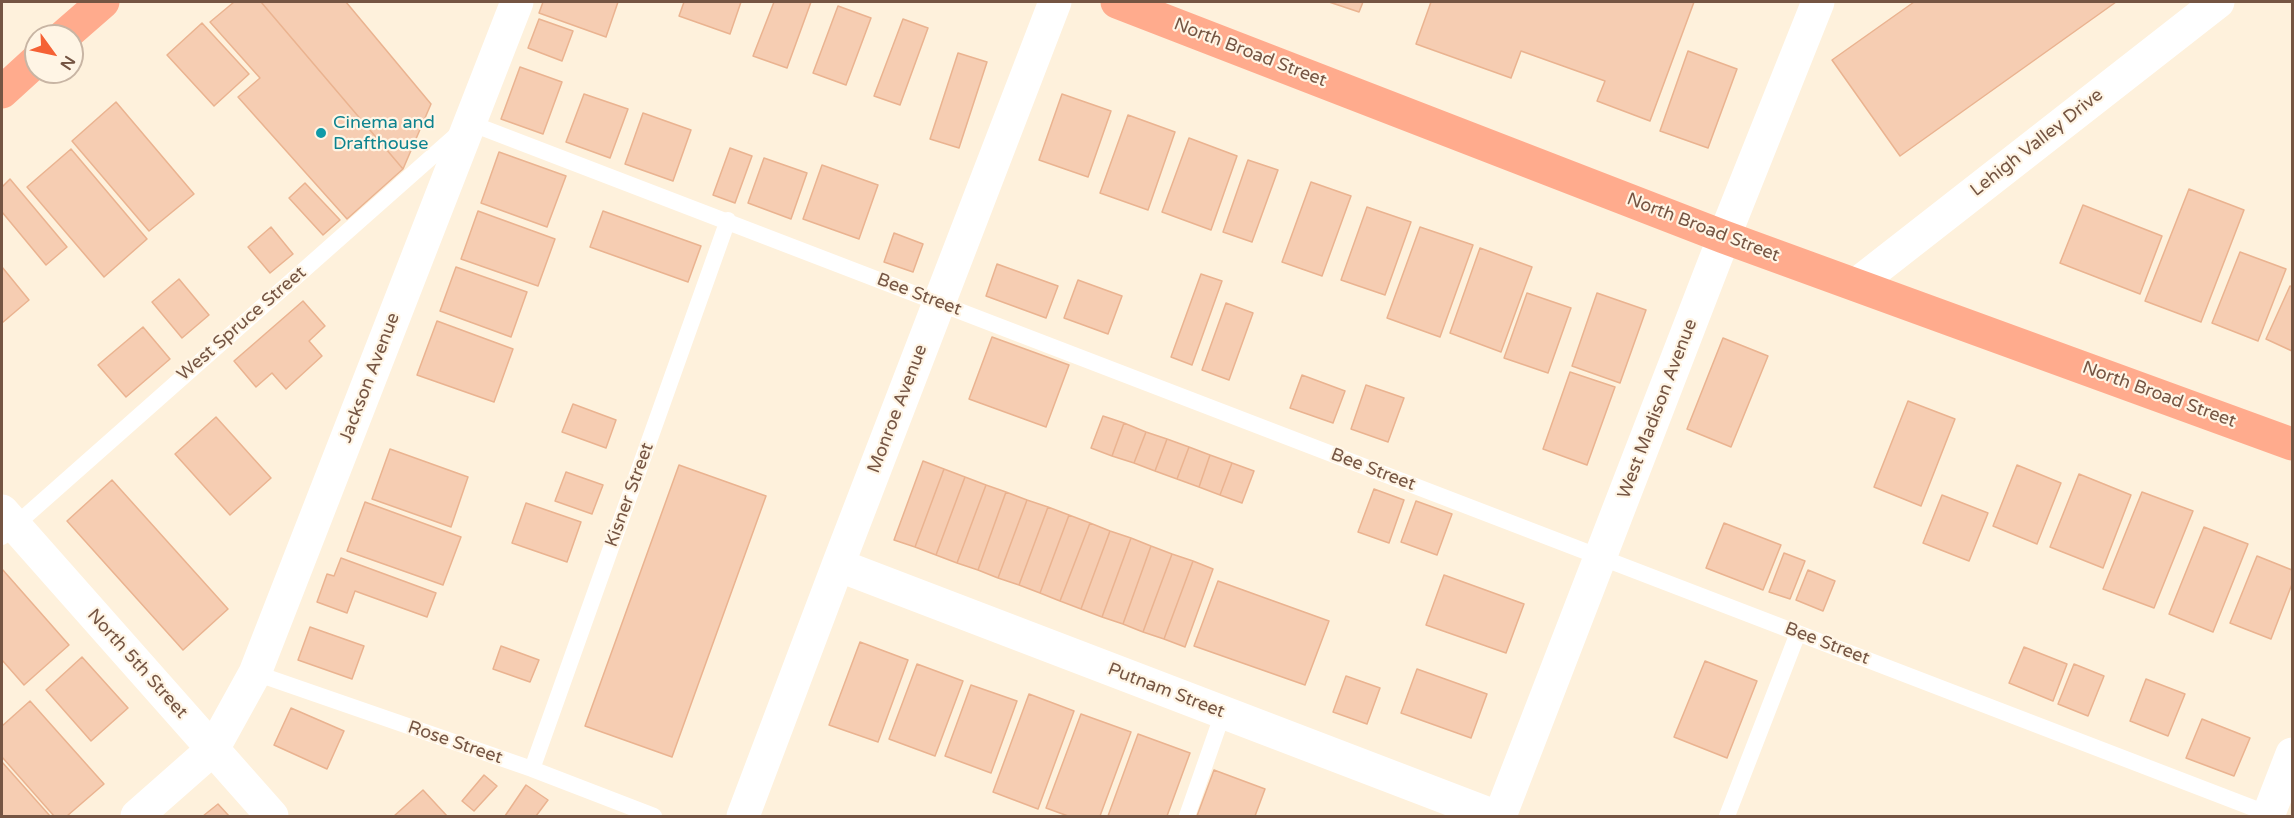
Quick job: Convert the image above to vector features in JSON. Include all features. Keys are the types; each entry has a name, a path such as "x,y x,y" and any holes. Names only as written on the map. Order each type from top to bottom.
{"highway":[{"path":"78,24 103,2"},
{"name":"North Broad Street","path":"1117,2 1724,237 2292,444"},
{"path":"2,92 24,72"}],"street":[{"name":"Jackson Avenue","path":"137,816 213,749 255,673 516,2"},
{"name":"Monroe Avenue","path":"743,816 1055,2"},
{"name":"West Madison Avenue","path":"1500,816 1724,237 1818,2"},
{"name":"Lehigh Valley Drive","path":"1857,284 2218,2"},
{"name":"North 5th Street","path":"6,525 272,816"},
{"name":"Putnam Street","path":"838,565 1494,816"},
{"path":"2271,816 2292,754"}],"lane":[{"name":"Bee Street","path":"470,123 728,220 2271,816"},
{"name":"West Spruce Street","path":"6,525 470,123"},
{"name":"Kisner Street","path":"532,769 728,220"},
{"path":"1726,816 1797,633"},
{"name":"Rose Street","path":"255,673 532,769 654,816"},
{"path":"1187,816 1223,713"}],"building":[{"name":"Cinema and Drafthouse","path":"234,2 261,2 403,169 347,219 238,97 260,78 210,22"},
{"path":"261,2 346,2 431,104 403,169"},
{"path":"543,2 618,2 606,37 539,13"},
{"path":"684,2 741,2 730,34 679,16"},
{"path":"774,2 811,2 787,68 753,56"},
{"path":"1329,2 1363,2 1359,12"},
{"path":"1431,2 1694,2 1650,121 1597,101 1605,81 1521,51 1511,78 1416,44"},
{"path":"1914,2 2116,2 1900,156 1832,60"},
{"path":"838,6 871,18 846,85 813,73"},
{"path":"539,19 573,31 562,61 528,48"},
{"path":"903,19 928,28 900,105 874,96"},
{"path":"202,23 249,74 214,106 167,55"},
{"path":"1688,51 1737,69 1708,148 1660,131"},
{"path":"958,53 987,62 959,148 930,139"},
{"path":"520,67 562,82 543,134 501,119"},
{"path":"584,94 628,109 610,158 566,142"},
{"path":"1062,94 1111,111 1088,177 1039,160"},
{"path":"116,102 194,194 149,231 72,141"},
{"path":"643,113 691,130 673,181 625,164"},
{"path":"1128,115 1175,132 1148,210 1100,193"},
{"path":"1189,138 1237,156 1211,230 1162,212"},
{"path":"730,148 752,156 735,203 713,195"},
{"path":"71,149 147,239 104,277 27,187"},
{"path":"499,152 566,176 547,227 481,203"},
{"path":"764,158 807,173 791,219 748,203"},
{"path":"1248,160 1278,170 1252,242 1223,232"},
{"path":"822,165 878,185 859,239 803,219"},
{"path":"10,179 67,247 46,265 2,212 2,187"},
{"path":"1311,182 1351,196 1322,276 1282,262"},
{"path":"305,183 340,220 323,235 289,198"},
{"path":"2189,189 2244,210 2201,322 2145,301"},
{"path":"2083,205 2162,236 2140,294 2060,263"},
{"path":"1367,207 1411,222 1385,295 1341,280"},
{"path":"478,211 555,239 538,286 461,259"},
{"path":"603,211 701,246 688,282 590,247"},
{"path":"271,227 293,254 270,273 248,247"},
{"path":"1420,227 1473,245 1440,337 1387,318"},
{"path":"894,233 923,244 913,272 884,262"},
{"path":"1480,248 1532,267 1501,352 1450,333"},
{"path":"2240,252 2286,269 2258,341 2212,323"},
{"path":"997,264 1058,286 1046,318 986,296"},
{"path":"2,267 29,300 2,323"},
{"path":"456,267 527,292 511,337 440,311"},
{"path":"1201,274 1222,281 1192,365 1171,357"},
{"path":"179,279 209,315 182,338 152,302"},
{"path":"1078,280 1122,296 1108,334 1064,318"},
{"path":"2290,286 2292,287 2292,351 2266,339"},
{"path":"1527,293 1571,308 1548,373 1504,358"},
{"path":"1597,293 1646,310 1620,383 1572,366"},
{"path":"303,301 325,326 309,341 322,356 286,389 272,373 256,387 234,361"},
{"path":"1226,303 1253,313 1229,380 1202,370"},
{"path":"437,321 513,349 494,402 417,375"},
{"path":"143,327 170,359 126,397 98,365"},
{"path":"992,337 1069,365 1046,427 969,399"},
{"path":"1723,338 1768,356 1731,447 1687,429"},
{"path":"1570,372 1615,387 1587,465 1543,449"},
{"path":"1302,375 1345,391 1333,423 1290,408"},
{"path":"1366,385 1404,398 1388,442 1351,429"},
{"path":"1908,401 1955,419 1921,506 1874,487"},
{"path":"573,404 616,420 606,448 562,432"},
{"path":"1103,416 1124,423 1112,456 1091,448"},
{"path":"216,417 271,478 230,515 175,454"},
{"path":"1124,423 1146,432 1134,463 1112,456"},
{"path":"1146,432 1167,439 1155,471 1134,463"},
{"path":"1167,439 1189,447 1177,479 1155,471"},
{"path":"1189,447 1210,455 1199,487 1177,479"},
{"path":"390,449 468,477 451,527 372,499"},
{"path":"1210,455 1232,463 1220,495 1199,487"},
{"path":"923,461 944,469 915,547 894,540"},
{"path":"1232,463 1254,471 1242,503 1220,495"},
{"path":"679,465 766,496 672,757 585,726"},
{"path":"2017,465 2061,483 2037,544 1993,526"},
{"path":"944,469 965,477 936,555 915,547"},
{"path":"566,472 603,485 592,514 555,501"},
{"path":"2079,474 2131,495 2103,568 2050,547"},
{"path":"965,477 986,485 957,563 936,555"},
{"path":"112,480 228,609 183,650 67,521"},
{"path":"986,485 1006,492 978,570 957,563"},
{"path":"1374,489 1404,500 1389,543 1358,532"},
{"path":"1006,492 1027,500 998,578 978,570"},
{"path":"2142,492 2193,511 2154,608 2103,589"},
{"path":"1942,495 1988,513 1969,561 1923,543"},
{"path":"1027,500 1048,507 1019,585 998,578"},
{"path":"1416,501 1452,514 1437,555 1401,542"},
{"path":"365,502 461,537 443,585 347,551"},
{"path":"526,503 581,522 567,562 512,543"},
{"path":"1048,507 1069,515 1040,593 1019,585"},
{"path":"1069,515 1090,523 1060,601 1040,593"},
{"path":"1090,523 1110,531 1081,609 1060,601"},
{"path":"1724,523 1781,545 1763,590 1706,568"},
{"path":"2204,527 2248,544 2213,632 2169,614"},
{"path":"1110,531 1131,538 1102,617 1081,609"},
{"path":"1131,538 1151,546 1123,624 1102,617"},
{"path":"1151,546 1172,554 1143,632 1123,624"},
{"path":"1784,553 1805,561 1790,599 1769,592"},
{"path":"1172,554 1193,561 1164,639 1143,632"},
{"path":"2257,556 2292,570 2292,584 2271,639 2230,623"},
{"path":"341,558 436,593 427,617 355,591 347,613 317,602 327,574 334,576"},
{"path":"1193,561 1213,569 1185,647 1164,639"},
{"path":"2,569 69,645 24,685 2,660"},
{"path":"1808,570 1835,581 1823,611 1796,600"},
{"path":"1444,575 1524,604 1506,653 1426,625"},
{"path":"1218,581 1329,621 1305,685 1194,646"},
{"path":"310,627 364,646 352,679 298,660"},
{"path":"860,642 908,660 878,742 829,725"},
{"path":"501,646 539,660 530,682 493,669"},
{"path":"2024,647 2067,664 2053,701 2009,683"},
{"path":"82,657 128,708 91,741 46,690"},
{"path":"1705,661 1757,681 1727,758 1674,737"},
{"path":"917,664 963,681 935,756 889,739"},
{"path":"2074,664 2104,676 2088,716 2058,704"},
{"path":"1417,669 1487,694 1471,738 1401,713"},
{"path":"1346,676 1380,688 1367,724 1333,712"},
{"path":"2146,679 2185,694 2168,736 2130,721"},
{"path":"971,685 1017,701 991,773 945,756"},
{"path":"1029,694 1074,711 1038,809 993,792"},
{"path":"30,701 104,784 67,816 54,816 2,757 2,726"},
{"path":"291,708 344,731 327,769 274,745"},
{"path":"1081,714 1131,732 1100,816 1068,816 1046,808"},
{"path":"2202,719 2250,738 2234,776 2186,758"},
{"path":"1138,734 1190,753 1167,816 1108,816"},
{"path":"2,762 50,816 2,816"},
{"path":"1214,770 1265,789 1255,816 1197,816"},
{"path":"484,775 497,786 474,811 462,801"},
{"path":"526,785 548,800 536,816 505,816"},
{"path":"423,790 447,816 394,816"},
{"path":"218,804 229,816 203,816"}],"place":[{"name":"Cinema and Drafthouse","path":"321,133"}]}
